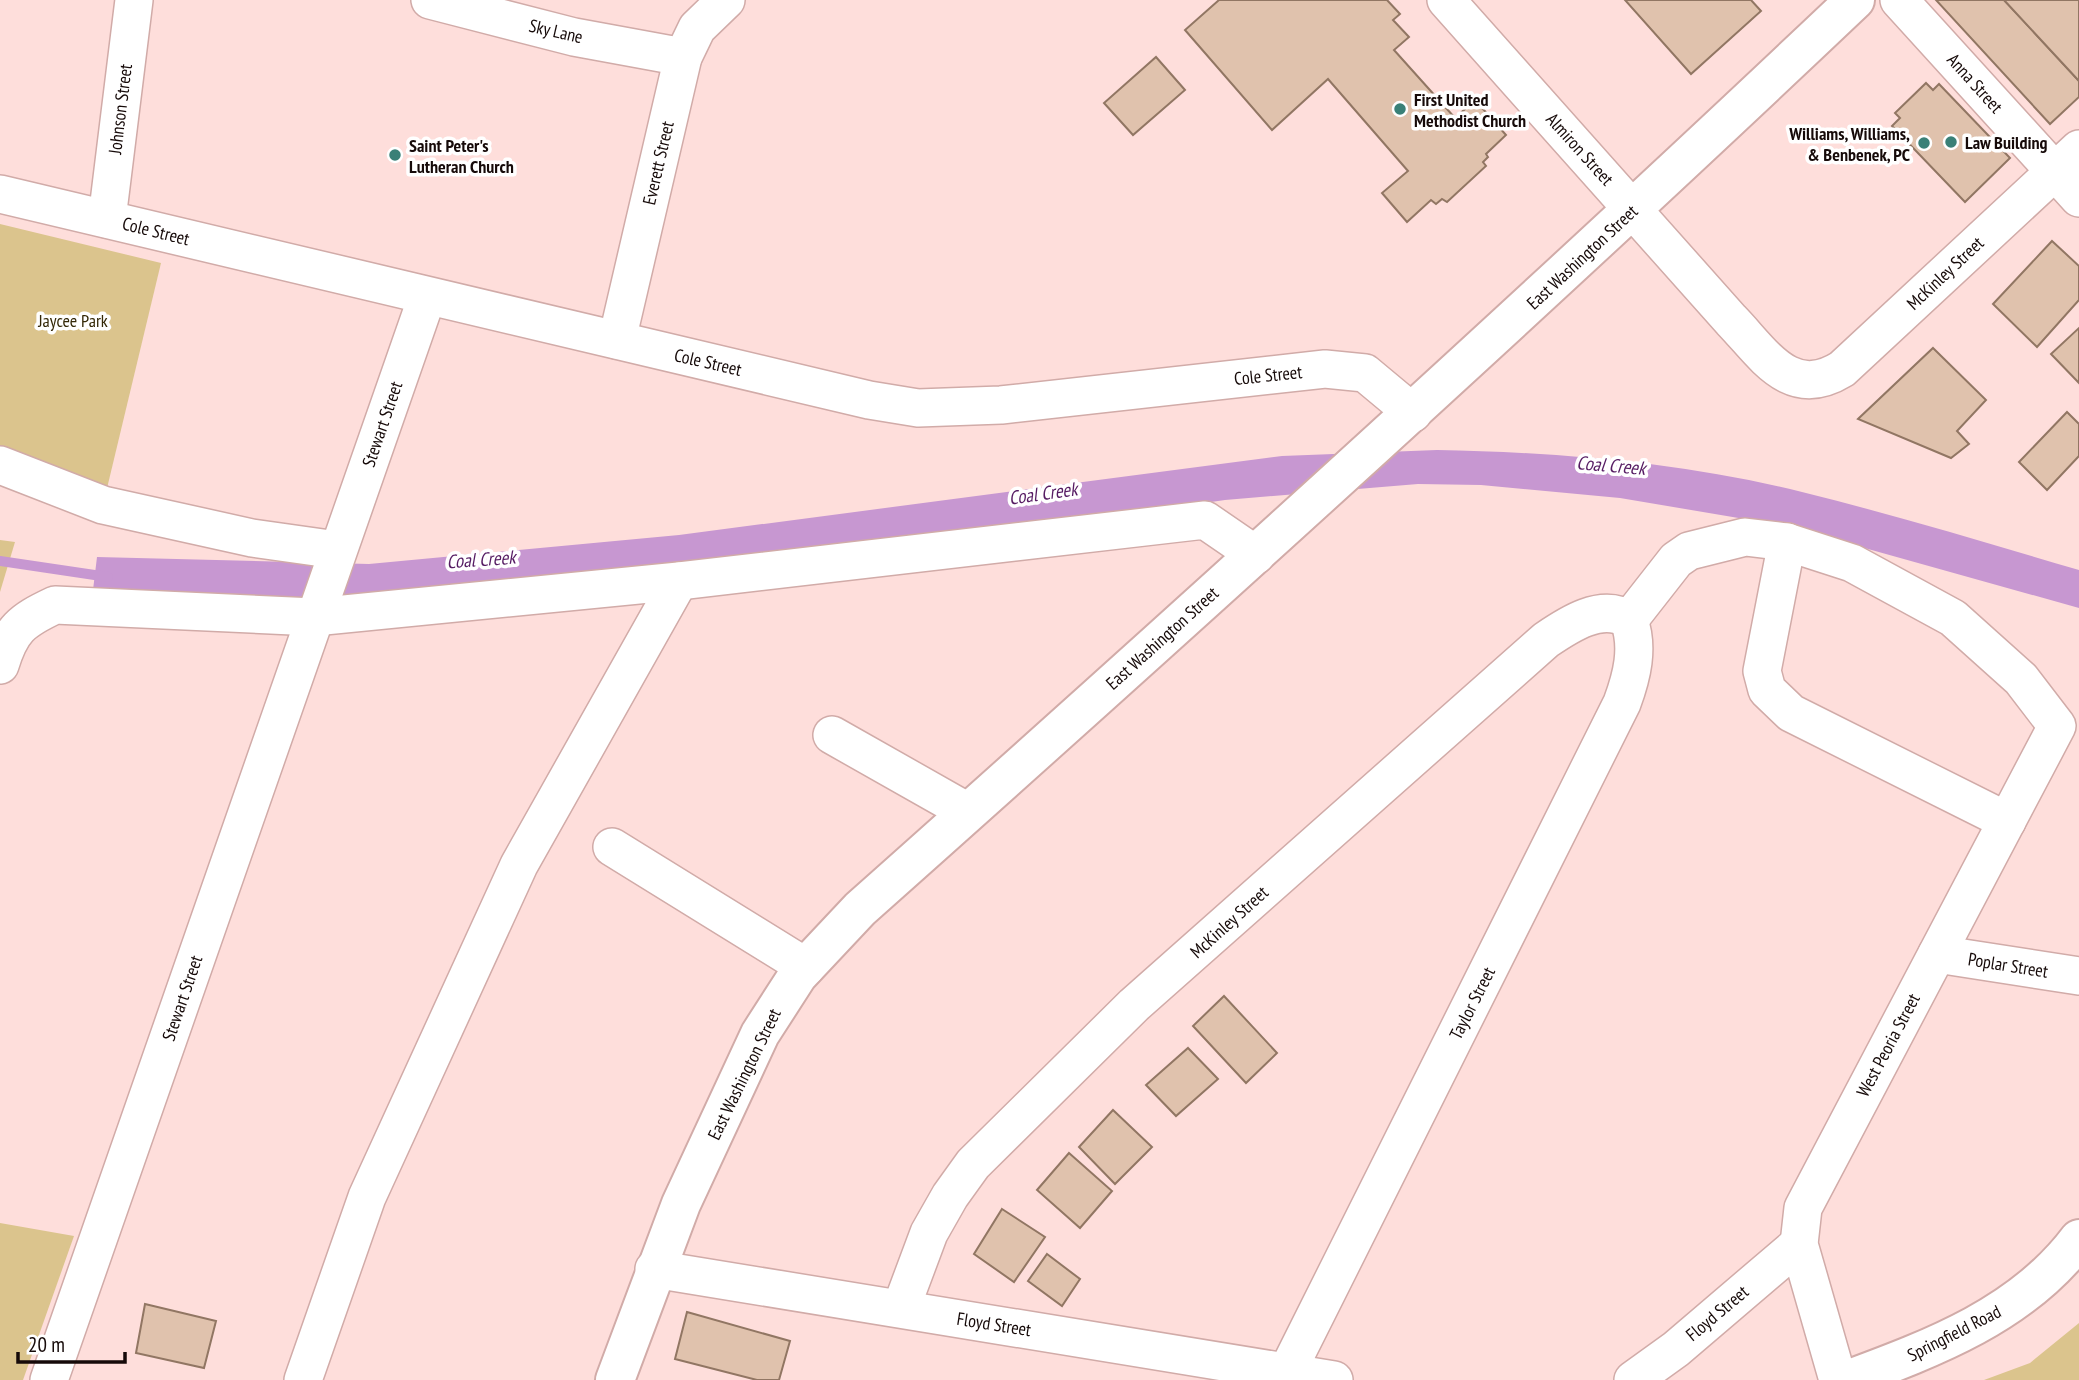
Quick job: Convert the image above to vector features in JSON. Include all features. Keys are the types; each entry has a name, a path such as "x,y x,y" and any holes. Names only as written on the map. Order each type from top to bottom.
{"main road":[{"name":"East Washington Street","path":"615,1380 654,1269 681,1204 760,1034 806,967 860,909 1413,413 1634,210 1855,0"},
{"name":"Springfield Road","path":"1851,1379 1942,1343 2000,1312 2046,1275 2079,1239"}],"street":[{"name":"Johnson Street","path":"107,219 134,0"},
{"name":"Sky Lane","path":"430,0 574,37 683,57"},
{"name":"Everett Street","path":"617,340 683,57 697,28 726,0"},
{"name":"Almiron Street","path":"1446,0 1731,320 1780,370 1804,382"},
{"name":"Anna Street","path":"1899,0 2067,160 2079,198"},
{"name":"McKinley Street","path":"1804,382 1823,379 1842,369 2067,160"},
{"name":"Cole Street","path":"0,194 426,297 869,400 918,408 1001,405 1325,369 1365,373 1413,413"},
{"name":"Stewart Street","path":"50,1380 426,297"},
{"path":"0,465 103,505 252,538 337,551"},
{"path":"0,665 8,638 27,618 55,605 314,617 679,581 1205,520 1256,555"},
{"path":"1629,620 1676,560 1689,551 1745,537 1787,542 1762,671 1767,690 1791,713 2007,821"},
{"name":"West Peoria Street","path":"1787,542 1852,563 1953,618 2021,679 2057,726 1803,1208 1799,1244 1851,1379"},
{"path":"303,1380 367,1197 519,865 679,581"},
{"name":"McKinley Street","path":"901,1308 929,1233 950,1196 973,1164 1134,1006 1546,640 1581,619 1605,613 1622,615 1629,620"},
{"name":"Taylor Street","path":"1285,1376 1622,703 1631,679 1635,644 1629,620"},
{"path":"832,735 968,813"},
{"path":"612,847 806,967"},
{"name":"Poplar Street","path":"1937,954 2079,976"},
{"name":"Floyd Street","path":"1633,1380 1675,1349 1799,1244"},
{"name":"Floyd Street","path":"654,1269 901,1308 1285,1376 1334,1380"}],"green space":[{"name":"Jaycee Park","path":"0,224 161,263 103,505 0,466"},
{"path":"0,540 15,542 0,592"},
{"path":"0,1223 74,1236 23,1380 0,1380"},
{"path":"2079,1323 2079,1380 1984,1380 2030,1363"}],"water":[{"path":"1437,450 1528,453 1667,466 1802,492 2079,570 2079,608 1786,526 1620,498 1481,485 1418,484 1225,500 824,557 557,585 287,599 93,590 97,557 369,564 679,535 1282,456"}],"building":[{"name":"First United Methodist Church","path":"1219,0 1387,0 1400,14 1393,20 1409,37 1394,50 1455,118 1475,100 1506,135 1486,154 1488,157 1483,162 1486,166 1447,202 1442,199 1436,204 1431,200 1407,222 1382,193 1408,171 1328,79 1272,130 1185,30"},
{"path":"1625,0 1751,0 1761,11 1691,74"},
{"path":"1936,0 2004,0 2079,81 2079,97 2050,124"},
{"path":"2004,0 2079,0 2079,81"},
{"path":"1156,57 1185,90 1133,135 1104,103"},
{"name":"Law Building","path":"1926,83 1933,90 1939,84 2010,158 1965,202 1892,126 1900,118 1895,113"},
{"path":"2052,241 2079,266 2079,300 2037,347 1993,304"},
{"path":"2079,328 2079,383 2051,354"},
{"path":"1933,348 1986,400 1957,431 1969,444 1951,458 1858,419"},
{"path":"2067,412 2079,424 2079,456 2047,490 2019,462"},
{"path":"1224,996 1277,1053 1246,1083 1193,1026"},
{"path":"1188,1048 1218,1079 1176,1116 1146,1085"},
{"path":"1113,1110 1152,1147 1115,1184 1079,1147"},
{"path":"1069,1153 1112,1191 1080,1228 1037,1190"},
{"path":"1002,1209 1045,1237 1014,1282 974,1254"},
{"path":"1047,1254 1080,1279 1062,1306 1028,1281"},
{"path":"145,1304 216,1321 204,1368 136,1353"},
{"path":"687,1312 790,1341 779,1380 757,1380 675,1359"}],"waterway":[{"name":"Coal Creek","path":"0,561 108,577"}],"place":[{"name":"First United Methodist Church","path":"1400,109"},
{"name":"Law Building","path":"1951,142"},
{"name":"Williams, Williams, & Benbenek, PC","path":"1924,143"},
{"name":"Saint Peter's Lutheran Church","path":"395,155"}]}
